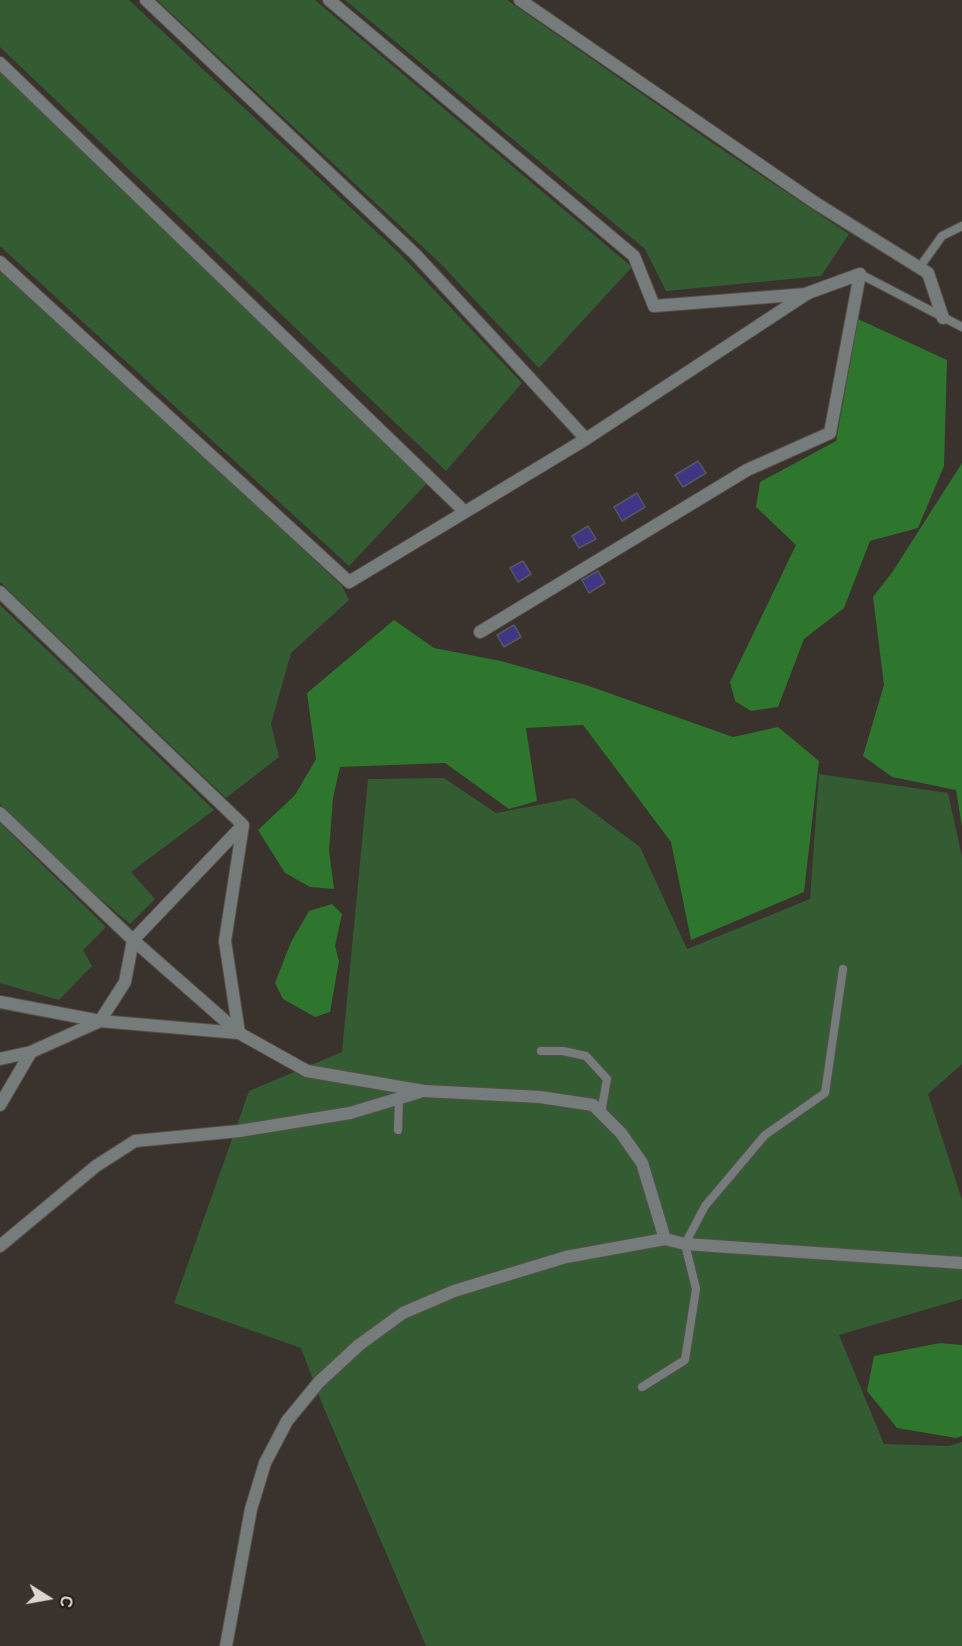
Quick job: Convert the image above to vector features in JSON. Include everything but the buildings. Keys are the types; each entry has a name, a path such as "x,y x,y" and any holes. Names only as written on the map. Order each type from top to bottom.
{"street":[{"path":"146,0 415,254 586,439"},
{"path":"329,0 634,256 654,306 808,293"},
{"path":"520,0 814,202 928,273 944,318"},
{"path":"0,63 465,512"},
{"path":"0,262 349,582 586,439 808,293 860,274"},
{"path":"480,632 747,470 830,433 860,274"},
{"path":"0,592 243,825"},
{"path":"0,813 133,940 239,1033 307,1071 424,1091 540,1097 593,1105 621,1133 642,1163 665,1239"},
{"path":"0,1059 31,1052 100,1021 125,982 133,940 243,825"},
{"path":"239,1033 225,941 243,825"},
{"path":"0,1002 100,1021 239,1033"},
{"path":"0,1105 31,1052"},
{"path":"0,1246 96,1166 135,1142 238,1131 350,1113 424,1091"},
{"path":"226,1646 251,1509 265,1463 287,1421 319,1382 359,1345 403,1313 454,1291 566,1257 665,1239 686,1244 962,1263"}],"lane":[{"path":"919,268 942,236 962,226"},
{"path":"860,274 962,327"},
{"path":"642,1387 685,1360 696,1289 686,1244 705,1206 765,1135 825,1093 843,969"},
{"path":"541,1051 586,1056 607,1079 601,1113"},
{"path":"398,1131 399,1098"}],"green space":[{"path":"0,0 129,0 400,254 522,383 446,471 0,47"},
{"path":"157,0 315,0 632,267 539,368 439,262"},
{"path":"345,0 507,0 717,146 849,234 821,276 666,291 645,249"},
{"path":"0,67 430,480 349,566 0,246"},
{"path":"0,264 342,586 349,600 291,653 271,724 279,757 226,798 0,582"},
{"path":"858,319 947,360 944,466 918,528 870,541 844,608 804,639 778,707 751,711 735,701 730,682 796,545 756,507 760,482 836,441"},
{"path":"962,463 962,827 956,790 892,777 863,756 884,685 873,597 893,571"},
{"path":"0,605 214,810 131,872 155,899 130,924 76,878 0,804"},
{"path":"394,620 434,648 501,661 586,685 733,737 778,727 819,761 804,892 691,940 671,842 583,725 526,728 537,801 509,809 445,763 340,767 333,798 329,851 334,889 310,887 285,873 258,830 295,795 316,759 307,693"},
{"path":"819,774 948,793 962,857 962,1064 928,1094 962,1200 962,1299 839,1335 884,1444 949,1446 962,1442 962,1646 426,1646 323,1406 301,1348 174,1303 249,1091 342,1052 368,779 444,778 496,813 574,798 640,847 687,949 810,899"},
{"path":"0,823 106,927 83,950 92,966 59,1000 0,983"},
{"path":"332,904 342,914 335,946 339,961 330,1012 315,1017 283,999 275,983 291,942 309,911"},
{"path":"940,1343 962,1345 962,1436 956,1438 897,1428 867,1391 874,1356"}]}
